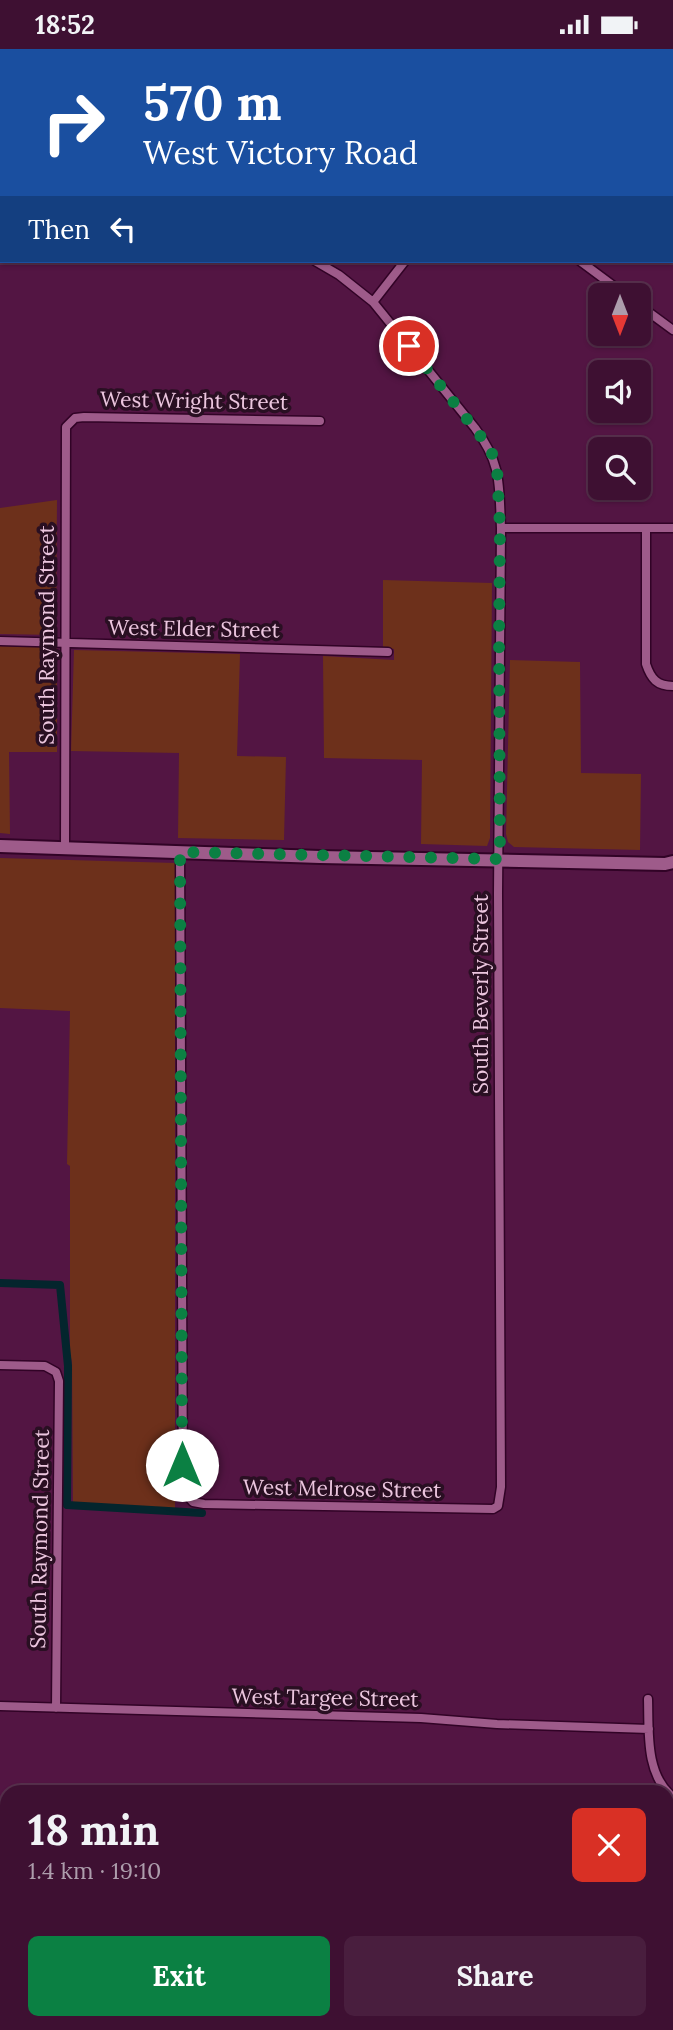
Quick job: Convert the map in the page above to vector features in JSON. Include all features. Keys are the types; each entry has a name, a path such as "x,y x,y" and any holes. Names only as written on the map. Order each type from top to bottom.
{"main road":[{"path":"0,846 670,865"}],"street":[{"name":"South Beverly Street","path":"318,263 339,275 373,302 490,448 497,468 500,528 498,894 501,1487 498,1506"},
{"path":"373,302 403,263"},
{"path":"582,263 609,283"},
{"path":"651,314 673,330"},
{"name":"West Wright Street","path":"69,422 84,417 320,421"},
{"name":"South Raymond Street","path":"65,848 65,431 69,422"},
{"path":"500,528 673,528"},
{"path":"646,528 646,664 650,677 657,683 673,686"},
{"name":"West Elder Street","path":"0,641 388,652"},
{"name":"West Melrose Street","path":"180,852 183,1490 193,1502 204,1504 488,1511 498,1506"},
{"name":"South Raymond Street","path":"0,1366 45,1366 55,1372 59,1381 56,1708"},
{"path":"649,1699 649,1746 662,1785"},
{"name":"West Targee Street","path":"0,1706 421,1718 497,1724 649,1729"}],"shaded area":[{"path":"57,500 56,635 0,634 0,508"},
{"path":"383,580 492,583 490,838 487,846 421,844 422,760 324,758 323,656 394,660 394,649 383,648"},
{"path":"0,646 57,647 57,752 9,752 10,834 0,833"},
{"path":"74,650 240,654 237,756 286,757 284,840 178,838 179,753 71,751"},
{"path":"510,660 580,662 581,773 641,774 640,850 514,847 508,842"},
{"path":"0,858 175,863 175,1511 73,1509 70,1166 67,1164 70,1011 0,1008"}],"waterway":[{"path":"0,1283 60,1285 68,1366 67,1505 202,1513"}],"route":[{"path":"182,1465 180,852 500,859 500,494 497,468 490,448 409,346"}]}
